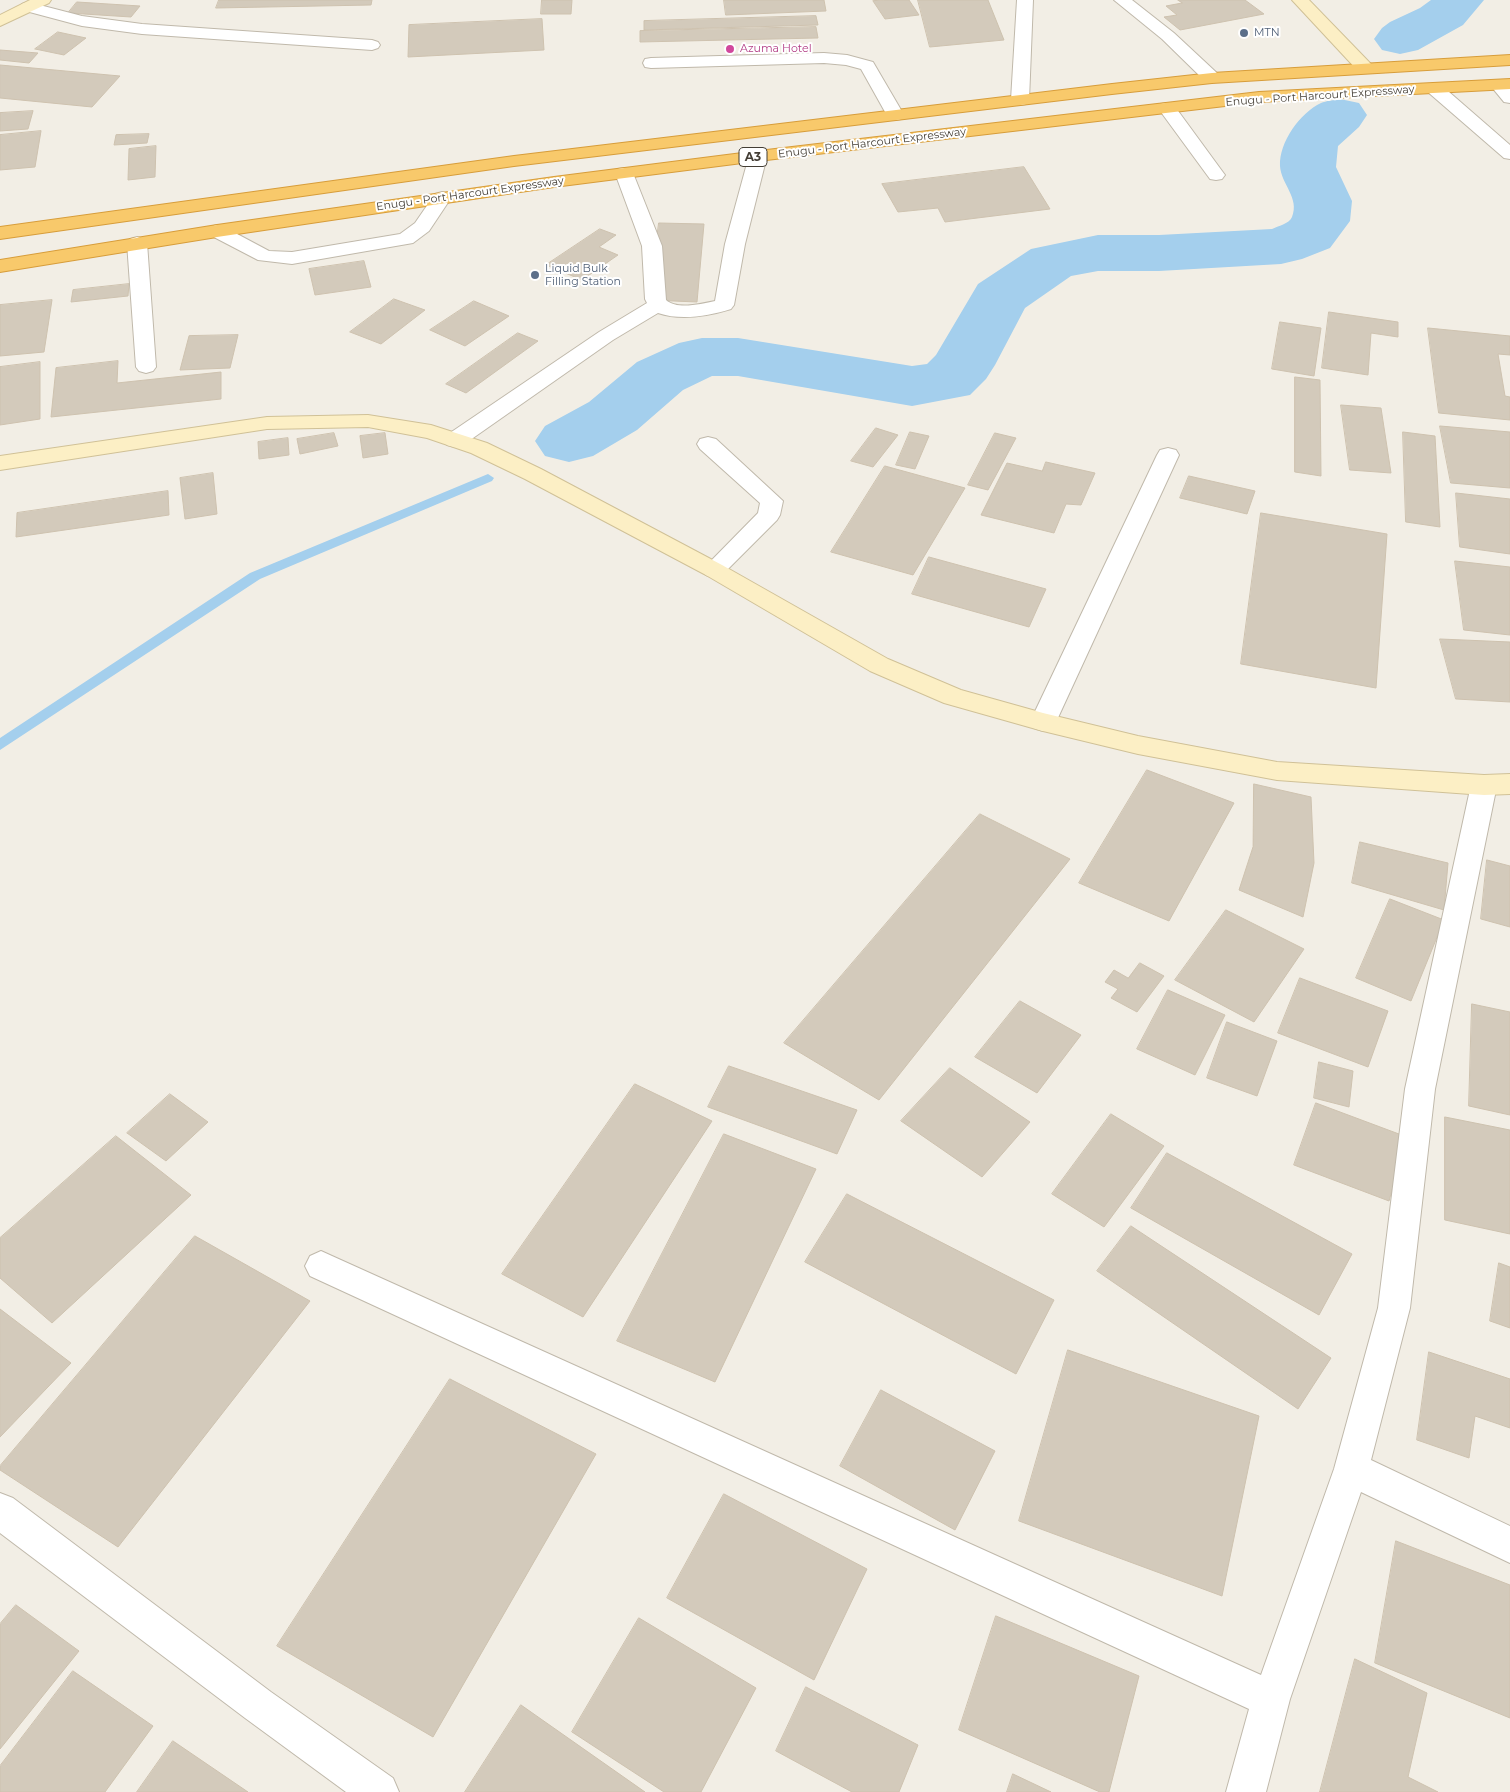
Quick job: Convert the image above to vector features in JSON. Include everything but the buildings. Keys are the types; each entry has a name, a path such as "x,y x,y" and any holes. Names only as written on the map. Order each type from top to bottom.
{"highway":[{"name":"Enugu - Port Harcourt Expressway","path":"0,233 237,198 494,164 1212,78 1510,60"},
{"name":"Enugu - Port Harcourt Expressway","path":"0,266 137,243 624,173 1259,97 1435,89 1506,89"}],"street":[{"path":"0,21 43,0"},
{"path":"1020,100 1025,0"},
{"path":"1122,0 1168,36 1212,78"},
{"path":"1300,0 1365,68"},
{"path":"28,7 82,22 142,29 372,45"},
{"path":"651,63 824,58 847,60 867,66 895,115"},
{"path":"1435,89 1510,154"},
{"path":"1167,108 1216,175"},
{"path":"624,173 652,246 655,299 658,305 667,310 706,309 724,305 735,244 758,156"},
{"path":"218,231 265,256 292,258 406,239 422,227 442,198"},
{"path":"137,243 146,367"},
{"path":"455,440 606,336 658,305"},
{"path":"0,463 267,423 368,421 431,432 479,448 533,474 714,570 879,665 953,697 1043,722 1138,745 1277,771 1497,784 1420,1089 1394,1308 1351,1469 1271,1700 1246,1792"},
{"path":"708,444 772,501 769,515 714,570"},
{"path":"1043,722 1168,455"},
{"path":"321,1266 1271,1700"},
{"path":"1351,1469 1510,1545"},
{"path":"0,1512 258,1705 379,1792"}],"waterway":[{"path":"1400,39 1408,33 1438,19 1459,0"},
{"path":"569,441 613,416 660,376 702,357 738,357 912,386 947,381 963,365 1000,297 1052,262 1098,253 1159,253 1281,246 1309,235 1321,221 1323,201 1308,167 1310,146 1316,135 1340,115"},
{"path":"0,745 255,576 488,478"}],"place":[{"name":"MTN","path":"1244,33"},
{"name":"Azuma Hotel","path":"730,49"},
{"name":"Liquid Bulk Filling Station","path":"535,275"}]}
